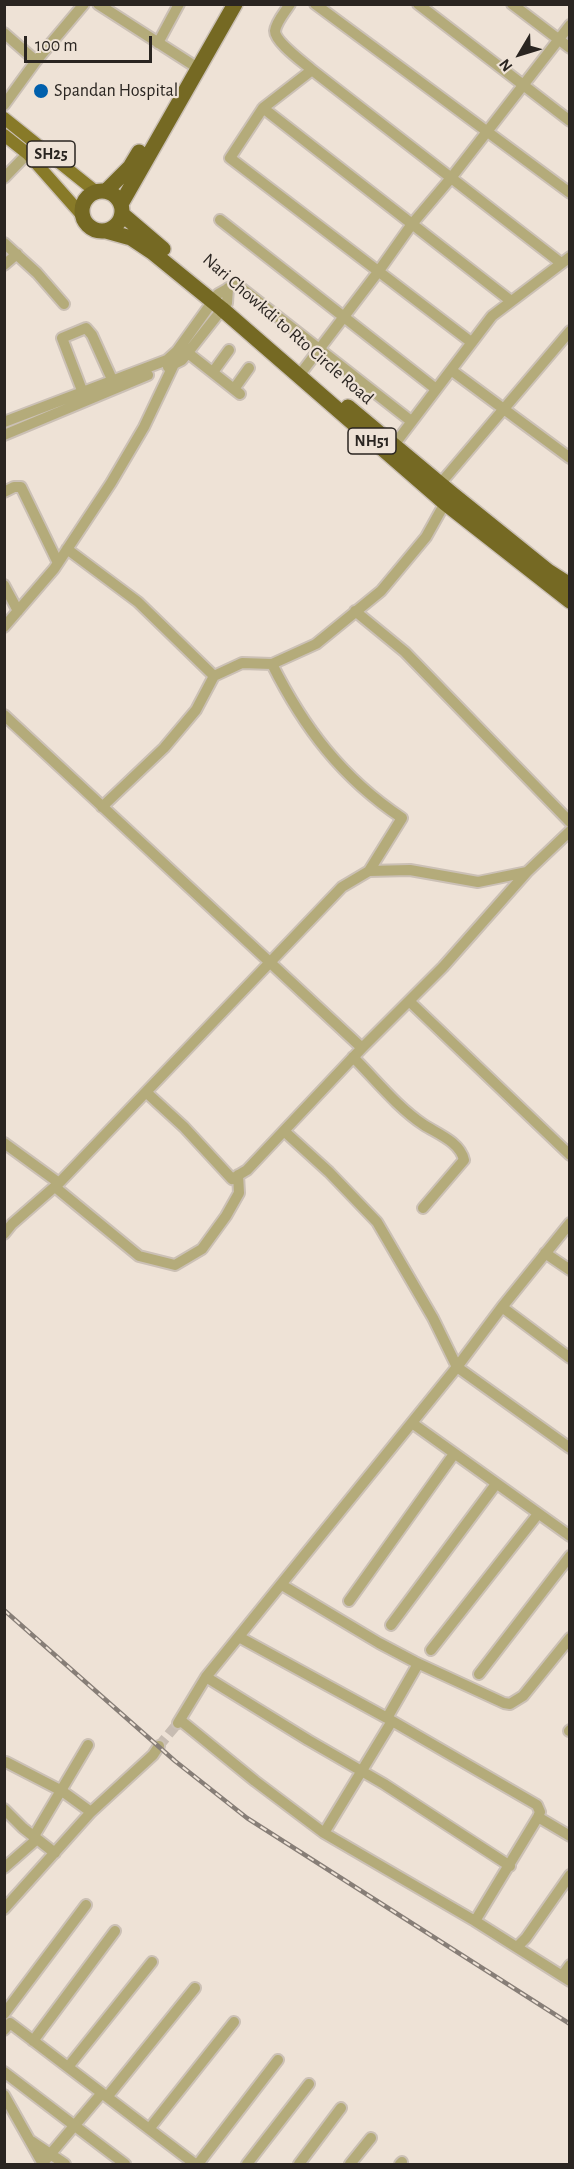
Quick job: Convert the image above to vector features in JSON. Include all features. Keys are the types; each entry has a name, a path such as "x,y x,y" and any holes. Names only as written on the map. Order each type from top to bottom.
{"highway":[{"path":"81,214 83,201 87,196 101,191 130,167 229,4"},
{"path":"106,231 118,224 121,209 236,4"},
{"name":"NH51","path":"101,191 118,198 121,209"},
{"name":"Nari Chowkdi to Rto Circle Road","path":"121,209 155,248 183,272 222,299 301,373 390,450 440,484 548,571 570,585"},
{"name":"NH51","path":"81,214 93,230 131,238 155,248"},
{"name":"NH51","path":"390,450 445,503 570,601"}],"main road":[{"name":"SH25","path":"4,118 101,191"},
{"name":"SH25","path":"4,135 28,154 81,214"}],"street":[{"path":"4,105 36,60 84,4"},
{"path":"98,4 193,66"},
{"path":"158,43 179,4"},
{"path":"290,4 277,25 275,32 278,40 312,70 450,178 565,260 492,316 390,450"},
{"path":"315,4 570,194"},
{"path":"418,4 570,121"},
{"path":"512,4 570,48"},
{"path":"301,373 412,224 570,24"},
{"path":"4,33 36,60"},
{"path":"312,70 263,108 230,158 471,342"},
{"path":"263,108 511,301"},
{"path":"4,178 38,144"},
{"path":"220,220 436,389"},
{"path":"4,243 37,273 64,304"},
{"path":"4,265 17,254"},
{"path":"4,627 58,562 111,483 144,427 173,360 222,299 237,284 411,421"},
{"path":"114,385 83,393 7,421 9,434 114,385 162,362 182,360 222,299"},
{"path":"83,393 62,338 86,328 92,335 114,385"},
{"path":"440,484 570,331"},
{"path":"213,372 229,350"},
{"path":"188,353 237,391 249,368"},
{"path":"451,370 570,458"},
{"path":"4,492 21,488 58,562"},
{"path":"102,807 164,747 196,710 214,676 242,663 272,664 316,644 381,591 426,537 445,503"},
{"path":"67,549 138,602 214,676"},
{"path":"4,585 18,611"},
{"path":"356,611 405,652 570,822"},
{"path":"4,1234 12,1224 57,1185 147,1093 342,887 369,871 402,818 358,784 324,748 292,704 272,664"},
{"path":"4,715 363,1048"},
{"path":"147,1093 184,1127 232,1179 247,1170 353,1057 443,967 527,872 570,831"},
{"path":"369,871 410,870 478,882 527,872"},
{"path":"409,1001 570,1155"},
{"path":"353,1057 402,1107 424,1125 456,1145 463,1155 464,1160 423,1208"},
{"path":"284,1131 329,1172 377,1222 433,1318 457,1367 570,1448"},
{"path":"4,1143 57,1185 139,1256 175,1265 202,1249 214,1233 238,1193 238,1175"},
{"path":"570,1223 207,1677 179,1721 324,1833 474,1921 566,1979 570,1965"},
{"path":"545,1253 570,1270"},
{"path":"502,1307 570,1358"},
{"path":"412,1423 570,1536"},
{"path":"349,1601 454,1454"},
{"path":"392,1625 496,1484"},
{"path":"431,1650 538,1514"},
{"path":"479,1674 570,1556"},
{"path":"282,1585 418,1664 510,1704 523,1696 570,1638"},
{"path":"239,1637 535,1802 539,1808 538,1817 510,1866 474,1921"},
{"path":"324,1833 363,1772 418,1664"},
{"path":"207,1677 363,1772 510,1866"},
{"path":"4,1869 35,1838 88,1745"},
{"path":"4,1909 91,1812 153,1755 159,1746"},
{"path":"6,1762 62,1791 91,1812"},
{"path":"4,1809 55,1853"},
{"path":"538,1817 570,1836"},
{"path":"517,1947 526,1938 570,1875"},
{"path":"86,1905 6,2021 196,2164 278,2060"},
{"path":"33,2041 114,1931"},
{"path":"68,2067 152,1962"},
{"path":"4,2094 43,2164 195,1988"},
{"path":"149,2129 234,2022"},
{"path":"4,2072 125,2164"},
{"path":"247,2164 309,2084"},
{"path":"298,2164 341,2108"},
{"path":"350,2164 371,2138"},
{"path":"29,2140 65,2164"}],"tunnel":[{"path":"159,1746 178,1723"}],"railway":[{"path":"4,1610 175,1761 247,1818 570,2024"}],"place":[{"name":"Spandan Hospital","path":"41,91"}]}
